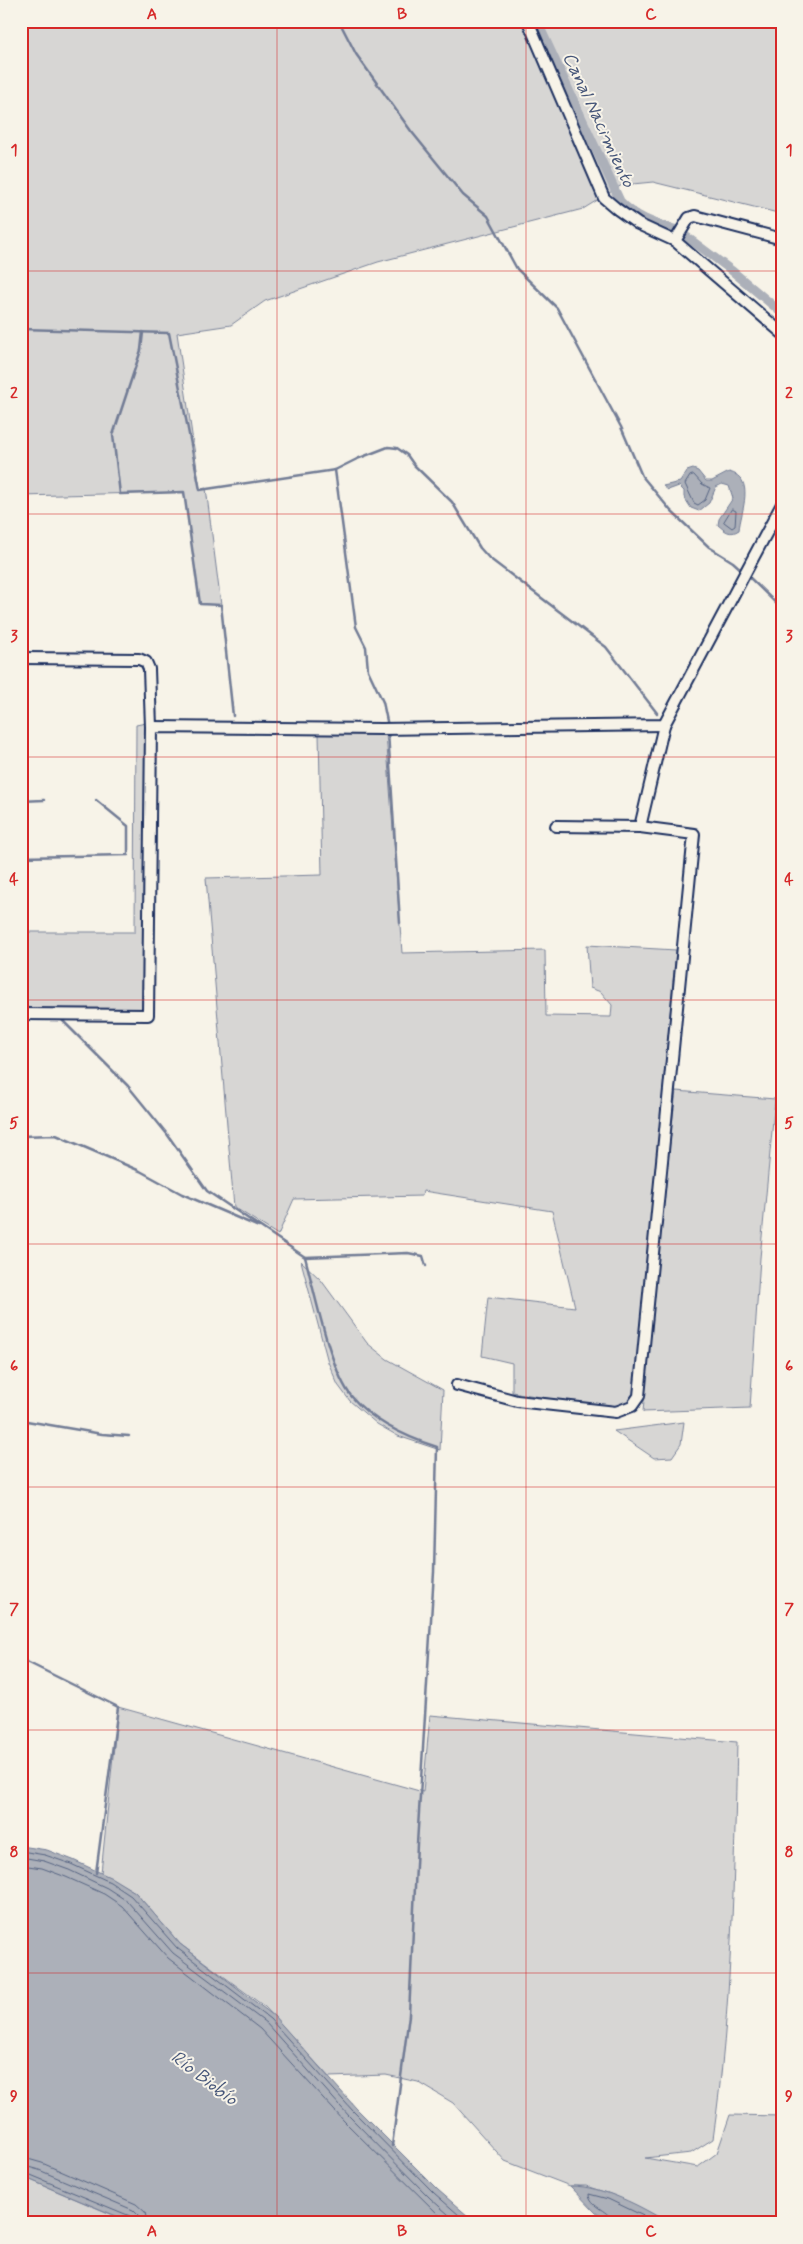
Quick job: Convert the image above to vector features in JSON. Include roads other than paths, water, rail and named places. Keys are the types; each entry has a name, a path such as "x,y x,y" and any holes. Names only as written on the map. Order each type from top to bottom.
{"street":[{"path":"528,21 604,198 638,224 675,241 782,333"},
{"path":"675,241 689,218 695,216 782,239"},
{"path":"640,827 664,725 782,504"},
{"path":"21,658 139,658 146,662 148,670 151,727 148,1015 21,1014"},
{"path":"151,727 382,729 664,725"},
{"path":"457,1385 517,1401 616,1412 632,1406 638,1396 694,834 640,827 556,826"}],"water":[{"path":"693,469 698,471 706,481 712,481 729,472 737,475 742,481 745,488 745,496 739,530 730,533 718,525 719,519 733,498 729,486 722,484 716,487 709,503 699,511 691,508 684,497 684,491 679,486 668,490 663,486 680,482 687,471"},
{"name":"Río Biobío","path":"21,1846 47,1850 73,1860 112,1878 135,1892 180,1944 274,2016 356,2108 438,2190 476,2223 133,2223 21,2176"},
{"path":"570,2186 596,2189 609,2193 669,2223 611,2223 596,2213"}],"waterway":[{"path":"339,21 356,54 411,131 463,195 488,216 517,269 557,308 621,427 642,476 671,511 709,547 733,562 743,571"},
{"name":"Canal Nacimiento","path":"537,21 620,201 645,219 674,229"},
{"name":"Canal Nacimiento","path":"687,237 731,270 782,313"},
{"path":"21,329 169,333 200,490 335,470 356,627 366,647 368,670 383,702 388,726"},
{"path":"143,332 141,350 113,435 120,494 184,492 200,604 221,605 233,716"},
{"path":"335,470 388,447 397,448 407,455 414,465 452,502 480,548 489,558 606,647 657,713"},
{"path":"747,575 782,609"},
{"path":"388,732 400,923"},
{"path":"21,801 44,800"},
{"path":"21,857 128,855 128,826 96,800"},
{"path":"60,1018 128,1086 167,1134 207,1191 305,1257 330,1351 344,1385 352,1397 370,1414 391,1428 437,1447 434,1572 417,1844 409,2015 392,2146"},
{"path":"21,1136 56,1135 140,1171 182,1194 259,1227"},
{"path":"305,1257 408,1253 423,1256 426,1266"},
{"path":"21,1420 102,1434 129,1436"},
{"path":"21,1659 118,1707 96,1873"}]}
